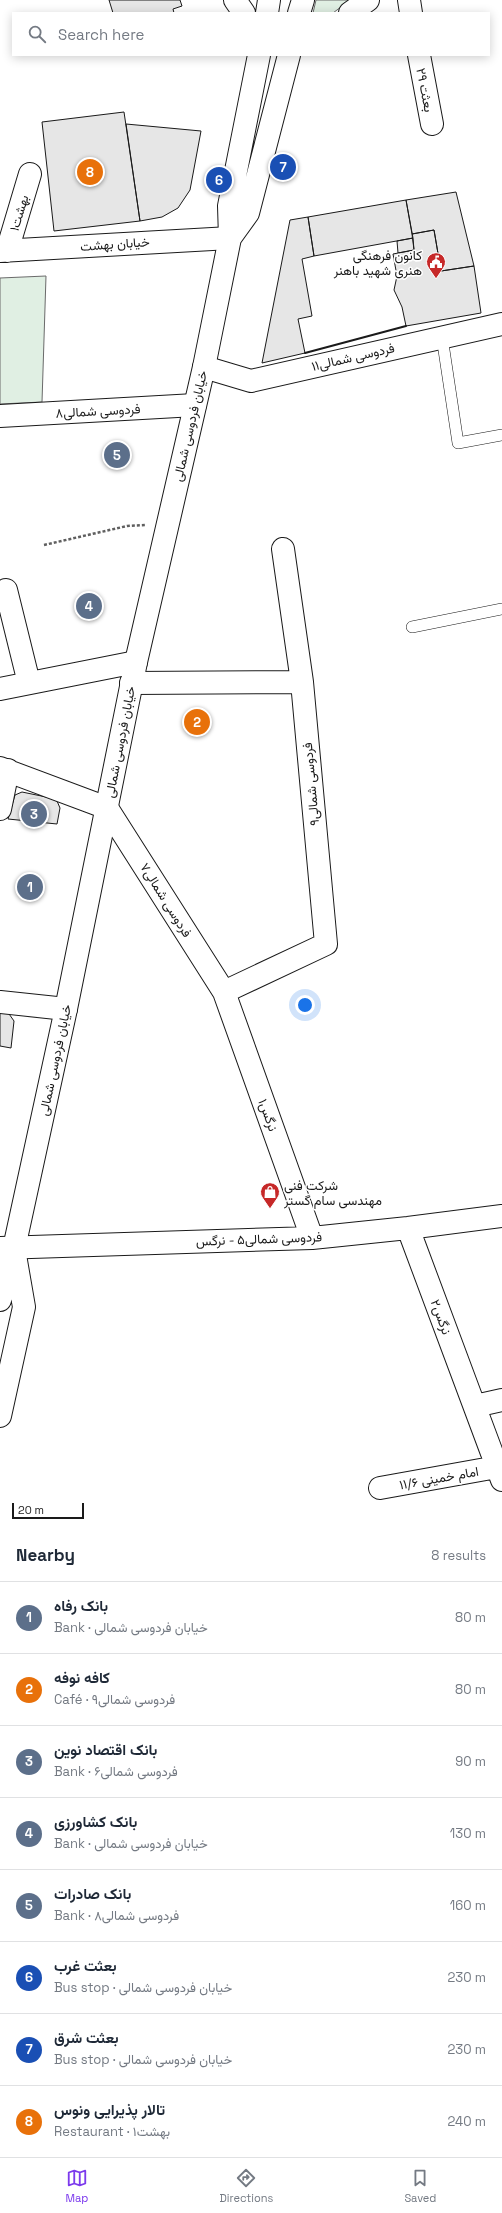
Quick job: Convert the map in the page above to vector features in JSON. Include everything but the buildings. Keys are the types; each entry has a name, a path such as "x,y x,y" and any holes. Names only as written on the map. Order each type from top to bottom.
{"street":[{"path":"235,0 243,12"},
{"path":"267,12 269,0"},
{"path":"300,12 303,0"},
{"path":"351,12 368,0"},
{"path":"409,0 411,12"},
{"name":"خیابان فردوسی شمالی","path":"0,1300 7,1248 66,1009 108,808 131,683 204,367 230,238 229,206 258,56"},
{"name":"بعثت ۲۹","path":"419,56 432,124"},
{"name":"خیابان فردوسی شمالی","path":"230,238 248,213 292,60"},
{"name":"بهشت۱","path":"4,251 30,174"},
{"name":"خیابان بهشت","path":"4,251 230,238"},
{"name":"فردوسی شمالی۱۱","path":"204,367 251,380 502,324"},
{"name":"فردوسی شمالی۸","path":"0,416 195,405"},
{"path":"131,683 302,682 283,549"},
{"path":"6,590 29,683"},
{"path":"0,689 136,662"},
{"name":"فردوسی شمالی۹","path":"224,992 326,944 302,682"},
{"path":"0,809 4,769 108,808"},
{"name":"فردوسی شمالی۷","path":"108,808 224,992"},
{"name":"نرگس۱","path":"224,992 312,1238"},
{"path":"0,1002 66,1009"},
{"name":"فردوسی شمالی۵ - نرگس","path":"7,1248 312,1238 502,1216"},
{"name":"نرگس۲","path":"408,1228 500,1474"},
{"path":"0,1416 24,1307 7,1248"},
{"path":"475,1406 502,1400"},
{"name":"امام خمینی ۱۱/۶","path":"380,1488 500,1474"}],"lane":[{"path":"442,337 458,443 502,435"},
{"path":"412,627 502,609"}],"path":[{"path":"44,544 127,526 167,524"}],"green space":[{"path":"316,0 350,0 334,12 313,12"},
{"path":"46,276 42,402 0,404 0,278"}],"wall":[{"path":"305,353 406,326"}],"place":[{"name":"بعثت شرق","path":"283,167"},
{"name":"تالار پذیرایی ونوس","path":"90,172"},
{"name":"بعثت غرب","path":"219,180"},
{"name":"کانون فرهنگی هنری شهید باهنر","path":"436,279"},
{"name":"بانک صادرات","path":"117,455"},
{"name":"بانک کشاورزی","path":"89,606"},
{"name":"کافه نوفه","path":"197,722"},
{"name":"بانک اقتصاد نوین","path":"34,814"},
{"name":"بانک رفاه","path":"30,887"},
{"name":"شرکت فنی مهندسی سام گستر","path":"270,1209"}]}
